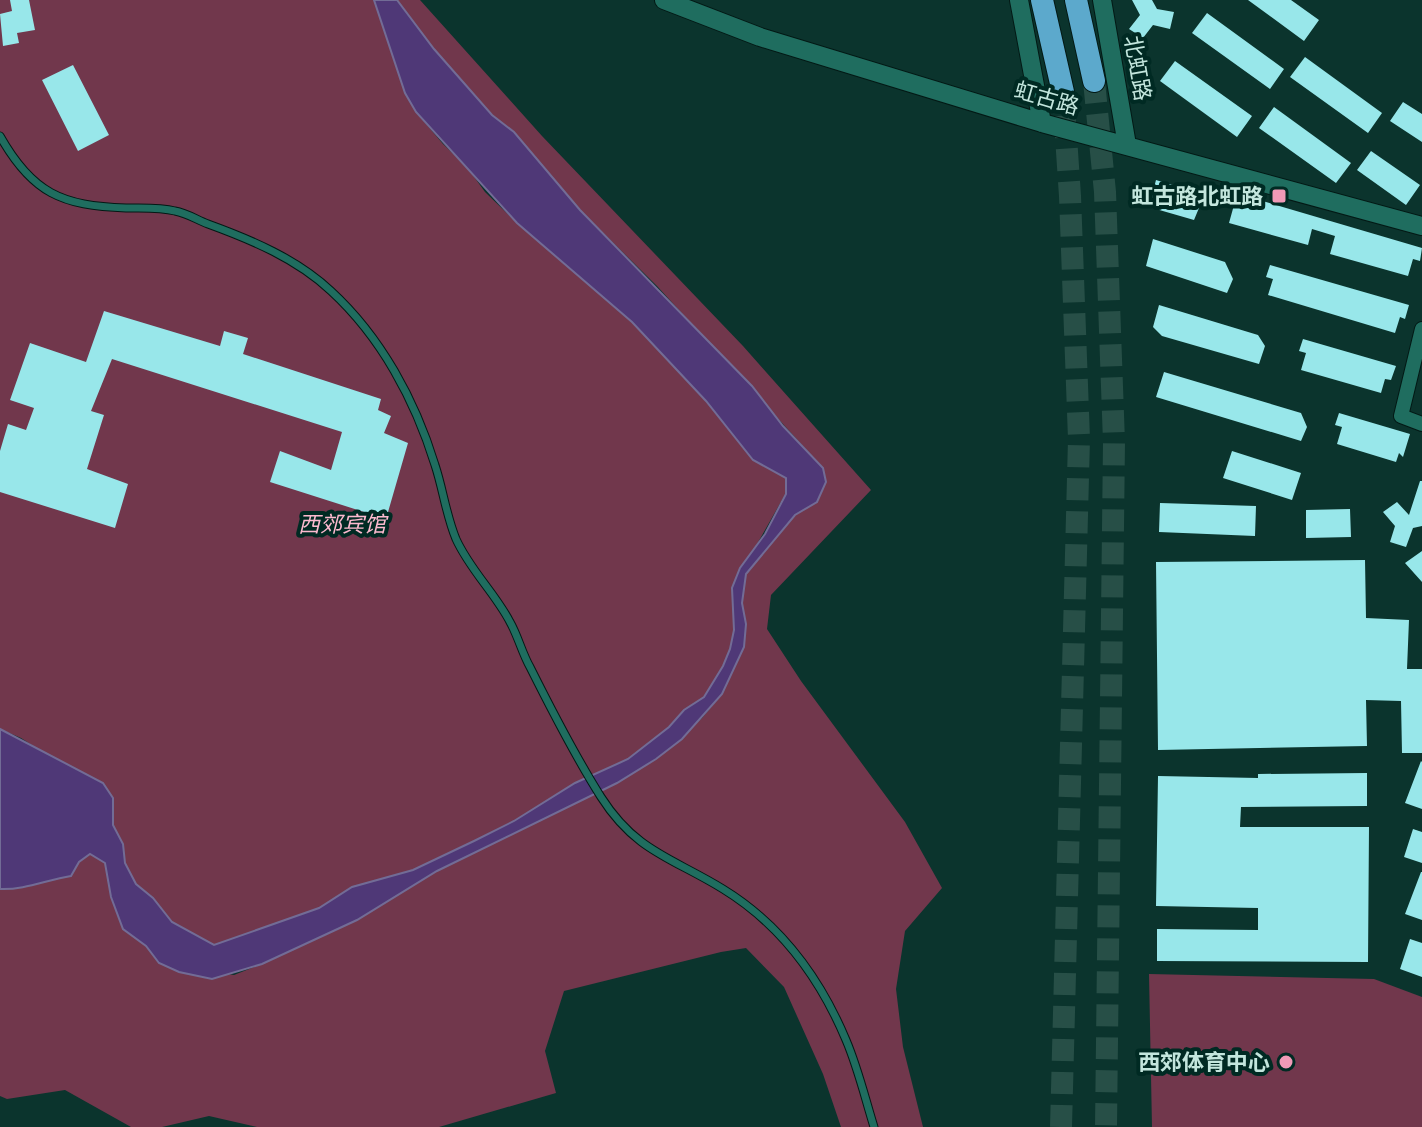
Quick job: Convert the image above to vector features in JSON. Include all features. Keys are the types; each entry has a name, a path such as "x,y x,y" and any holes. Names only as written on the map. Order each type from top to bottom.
{"highway":[{"path":"1042,0 1063,92"},
{"path":"1076,0 1094,81"}],"street":[{"name":"虹古路","path":"664,0 760,37 1042,123 1422,226"},
{"path":"1019,0 1042,123"},
{"name":"北虹路","path":"1102,0 1127,145"},
{"path":"1422,329 1401,416 1422,424"}],"lane":[{"path":"0,136 10,153 49,194 74,203 101,207 177,211 235,233 308,271 360,320 406,390 434,459 444,505 457,540 510,621 530,667 601,798 623,827 638,840 668,861 724,890 773,926 813,976 830,1004 847,1042 874,1127"}],"green space":[{"name":"西郊宾馆","path":"0,0 374,0 416,112 443,144 517,223 632,322 706,401 753,459 787,478 786,493 732,588 734,630 730,649 704,697 684,710 669,727 628,759 575,783 514,821 413,870 352,887 319,908 213,946 172,923 153,898 136,884 125,863 123,844 113,825 113,798 21,738 0,729"},
{"path":"397,0 420,0 542,136 743,346 871,490 771,595 767,629 801,681 905,822 942,888 905,931 896,989 903,1047 923,1127 841,1127 823,1074 784,987 746,948 564,991 545,1051 556,1093 439,1127 257,1127 209,1116 162,1127 131,1127 65,1090 7,1099 0,1096 0,889 71,876 79,862 90,854 105,863 123,929 146,946 159,963 234,975 357,920 437,871 617,783 656,759 702,718 722,694 746,624 742,603 746,574 795,515 817,502 823,468 657,286 580,210 514,132 492,115 434,49"},
{"name":"西郊体育中心","path":"1149,974 1374,979 1422,997 1422,1127 1152,1127"}],"shaded area":[{"path":"374,0 397,0 434,49 492,115 514,132 580,210 752,386 783,426 823,468 826,482 817,502 795,515 746,574 742,603 746,624 744,647 722,694 682,739 617,783 437,871 357,920 262,964 212,979 179,972 159,963 146,946 123,929 111,897 105,863 90,854 79,862 71,876 0,889 0,729 103,783 113,798 113,825 123,844 125,863 136,884 153,898 172,922 214,945 319,908 352,887 413,870 474,841 514,821 575,783 628,759 669,727 684,710 704,697 723,666 734,630 732,588 740,568 765,534 786,494 786,478 753,460 706,401 632,322 517,223 416,112 405,93"}],"building":[{"path":"10,0 29,0 35,30 17,33 19,43 3,46 0,14 12,11"},
{"path":"1132,0 1152,0 1157,9 1174,12 1170,29 1153,25 1143,38 1129,29 1140,15"},
{"path":"1248,0 1291,0 1319,20 1304,41"},
{"path":"1207,13 1284,69 1270,89 1192,33"},
{"path":"1305,57 1382,113 1368,133 1290,77"},
{"path":"1175,61 1252,116 1237,137 1160,81"},
{"path":"73,65 109,135 78,151 42,80"},
{"path":"1403,102 1422,114 1422,142 1390,121"},
{"path":"1274,107 1351,163 1336,183 1259,128"},
{"path":"1371,151 1420,185 1406,205 1357,170"},
{"path":"1156,180 1191,191 1199,208 1194,220 1149,207"},
{"path":"1232,192 1422,248 1420,261 1413,259 1408,276 1330,254 1335,236 1312,229 1308,245 1229,223 1234,205 1228,203"},
{"path":"1153,239 1225,262 1233,279 1227,293 1146,266"},
{"path":"1270,265 1409,305 1405,319 1400,317 1395,333 1268,295 1273,279 1266,277"},
{"path":"1159,305 1258,335 1265,346 1259,364 1162,336 1153,327"},
{"path":"104,311 220,346 224,331 248,338 243,354 381,399 378,410 391,416 384,433 408,443 386,519 270,482 280,451 331,470 342,432 112,359 91,411 104,415 87,469 128,484 115,528 0,492 0,451 8,424 26,430 34,408 10,400 30,343 86,362"},
{"path":"1303,339 1396,366 1391,380 1385,379 1381,393 1301,370 1306,353 1299,351"},
{"path":"1164,372 1301,413 1307,427 1301,441 1156,397"},
{"path":"1339,413 1410,434 1403,457 1399,453 1396,462 1337,444 1342,427 1335,425"},
{"path":"1232,451 1301,473 1292,500 1223,478"},
{"path":"1420,481 1422,526 1413,528 1406,547 1390,542 1395,526 1383,512 1397,502 1409,515"},
{"path":"1160,503 1256,506 1255,536 1159,532"},
{"path":"1350,509 1351,537 1306,538 1306,510"},
{"path":"1422,551 1422,582 1405,563"},
{"path":"1365,560 1366,618 1409,620 1407,669 1422,669 1422,753 1402,753 1401,701 1366,700 1367,746 1158,750 1156,562"},
{"path":"1422,762 1422,809 1405,803"},
{"path":"1367,773 1367,806 1241,807 1240,827 1369,827 1368,962 1157,961 1157,929 1258,930 1258,908 1156,906 1158,776 1258,778 1258,774"},
{"path":"1413,829 1422,832 1422,863 1404,857"},
{"path":"1422,872 1422,920 1405,914"},
{"path":"1410,939 1422,943 1422,977 1400,969"}],"tunnel":[{"path":"1094,81 1105,192 1114,442 1106,1127"},
{"path":"1061,1127 1079,439 1063,92"}],"place":[{"name":"虹古路北虹路","path":"1279,196"},
{"name":"西郊体育中心","path":"1286,1062"}]}
